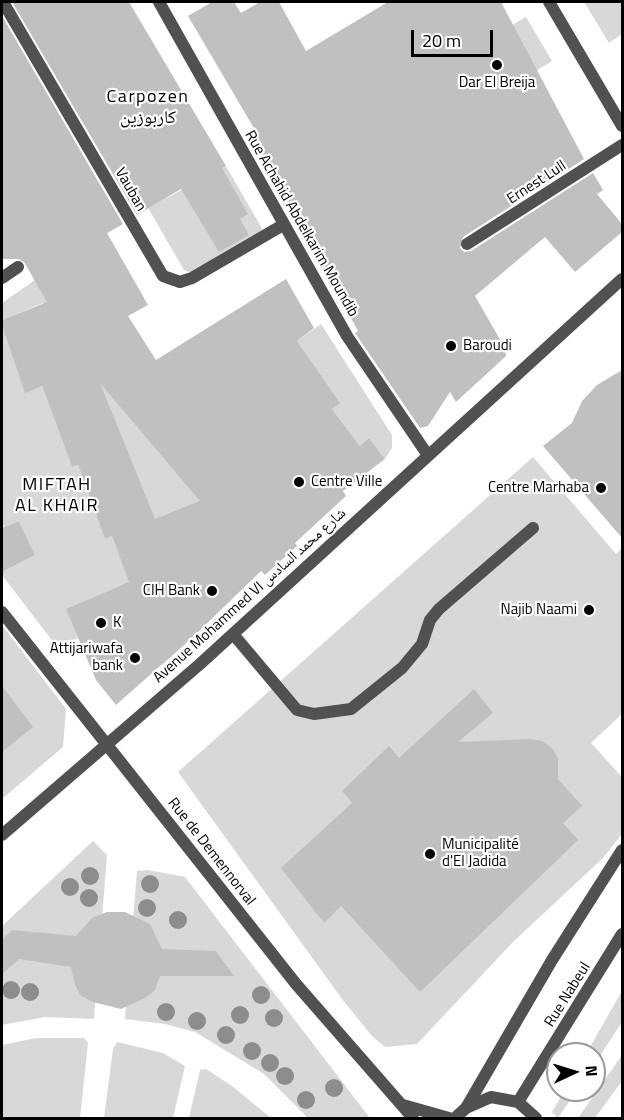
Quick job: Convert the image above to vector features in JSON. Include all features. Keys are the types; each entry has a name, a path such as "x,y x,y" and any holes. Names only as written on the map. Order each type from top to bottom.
{"street":[{"name":"Vauban","path":"3,2 163,276 180,282 192,278 283,225"},
{"name":"Rue Achahid Abdelkarim Moundib","path":"159,2 283,225 371,375 427,454"},
{"path":"549,2 622,126"},
{"name":"Ernest Lull","path":"466,244 622,145"},
{"path":"2,278 18,267"},
{"name":"Avenue Mohammed VI شارع محمد السادس","path":"2,836 233,633 427,454 622,279"},
{"path":"233,633 297,710 314,714 351,709 380,689 402,668 423,644 430,620 439,609 533,528"},
{"name":"Rue de Demennorval","path":"2,612 296,984 413,1119"},
{"path":"455,1119 466,1108 552,960 622,850"},
{"name":"Rue Nabeul","path":"518,1102 622,934"},
{"path":"466,1108 491,1097 518,1102 536,1119"},
{"path":"403,1105 449,1119"}],"shaded area":[{"path":"584,2 622,2 622,34 609,43"},
{"path":"526,17 552,61 536,71 422,77"},
{"path":"226,166 264,232 196,271 189,272 184,270 148,208"},
{"path":"45,273 261,571 250,582 229,561 155,519 71,375 43,303 2,320 2,303"},
{"path":"321,324 392,435 392,448 385,459 369,438 360,446 332,409 319,374 297,341"},
{"path":"2,326 25,392 42,386 72,467 78,465 105,539 112,536 127,575 181,609 190,640 162,665 115,588 67,609 78,638 57,647 2,575 2,572 35,555 19,521 4,527 2,520"},
{"path":"533,457 616,554 622,548 622,714 591,743 622,777 622,834 603,858 514,941 417,1044 385,1047 372,1036 342,999 178,772"},
{"path":"2,625 66,709 63,747 2,799"},
{"path":"93,841 107,855 94,1019 45,1017 2,1025 2,926"},
{"path":"148,870 185,877 370,1118 308,1118 264,1074 195,1032 165,1024 125,1019 137,871"},
{"path":"622,991 622,1022 606,1047 606,1042 593,1042"},
{"path":"36,1038 84,1038 88,1043 80,1118 2,1118 2,1045"},
{"path":"117,1042 163,1053 185,1066 173,1118 104,1118 113,1049"},
{"path":"622,1055 622,1081 595,1118 578,1118 589,1102 606,1102 606,1078"},
{"path":"206,1069 232,1086 271,1118 189,1118 200,1070"},
{"path":"558,1102 569,1102 558,1118 552,1112"}],"building":[{"path":"12,2 129,2 226,166 222,168 248,214 240,219 249,235 219,252 181,189 137,215"},
{"path":"212,2 234,2 241,13 260,2 279,2 306,51 388,2 501,2 584,159 463,237 460,248 464,252 471,251 593,173 603,190 597,194 622,224 622,232 575,272 545,237 475,296 505,348 506,356 456,402 450,392 428,426 420,428 355,333 358,331 287,199 292,196 276,171 269,166 256,141 255,130 188,16"},
{"path":"2,16 123,224 107,233 148,305 128,316 156,360 286,279 314,328 297,341 340,403 332,409 360,446 369,438 385,459 343,491 346,496 295,543 297,546 265,575 261,571 196,634 116,705 96,680 66,609 129,582 112,536 105,539 78,465 72,467 42,386 25,393 2,326 2,320 47,302 24,262 18,259 2,259","holes":["100,383 200,501 155,519"]},
{"name":"Centre Marhaba","path":"622,370 622,538 543,446 572,423 582,401 597,385"},
{"path":"19,521 35,555 2,572 2,528"},
{"path":"2,686 33,727 2,752"},
{"name":"Municipalité d'El Jadida","path":"474,689 493,713 458,742 531,739 542,741 552,748 558,758 558,779 582,806 563,823 578,840 420,992 341,906 324,923 281,868 352,803 342,791 389,746 399,758"},
{"path":"107,912 125,912 150,924 162,949 216,951 234,976 160,976 155,990 145,998 121,1009 93,1002 81,996 75,985 71,967 19,959 2,974 2,940 12,930 76,936 92,918"}],"place":[{"name":"Dar El Breija","path":"497,65"},
{"name":"Baroudi","path":"451,346"},
{"name":"Centre Ville","path":"299,482"},
{"name":"Centre Marhaba","path":"601,488"},
{"name":"CIH Bank","path":"212,591"},
{"name":"Najib Naami","path":"589,610"},
{"name":"K","path":"101,623"},
{"name":"Attijariwafa bank","path":"135,658"},
{"name":"Municipalité d'El Jadida","path":"430,854"}],"district":[{"name":"Carpozen كاربوزين","path":"148,108"},
{"name":"MIFTAH AL KHAIR","path":"57,496"}]}
